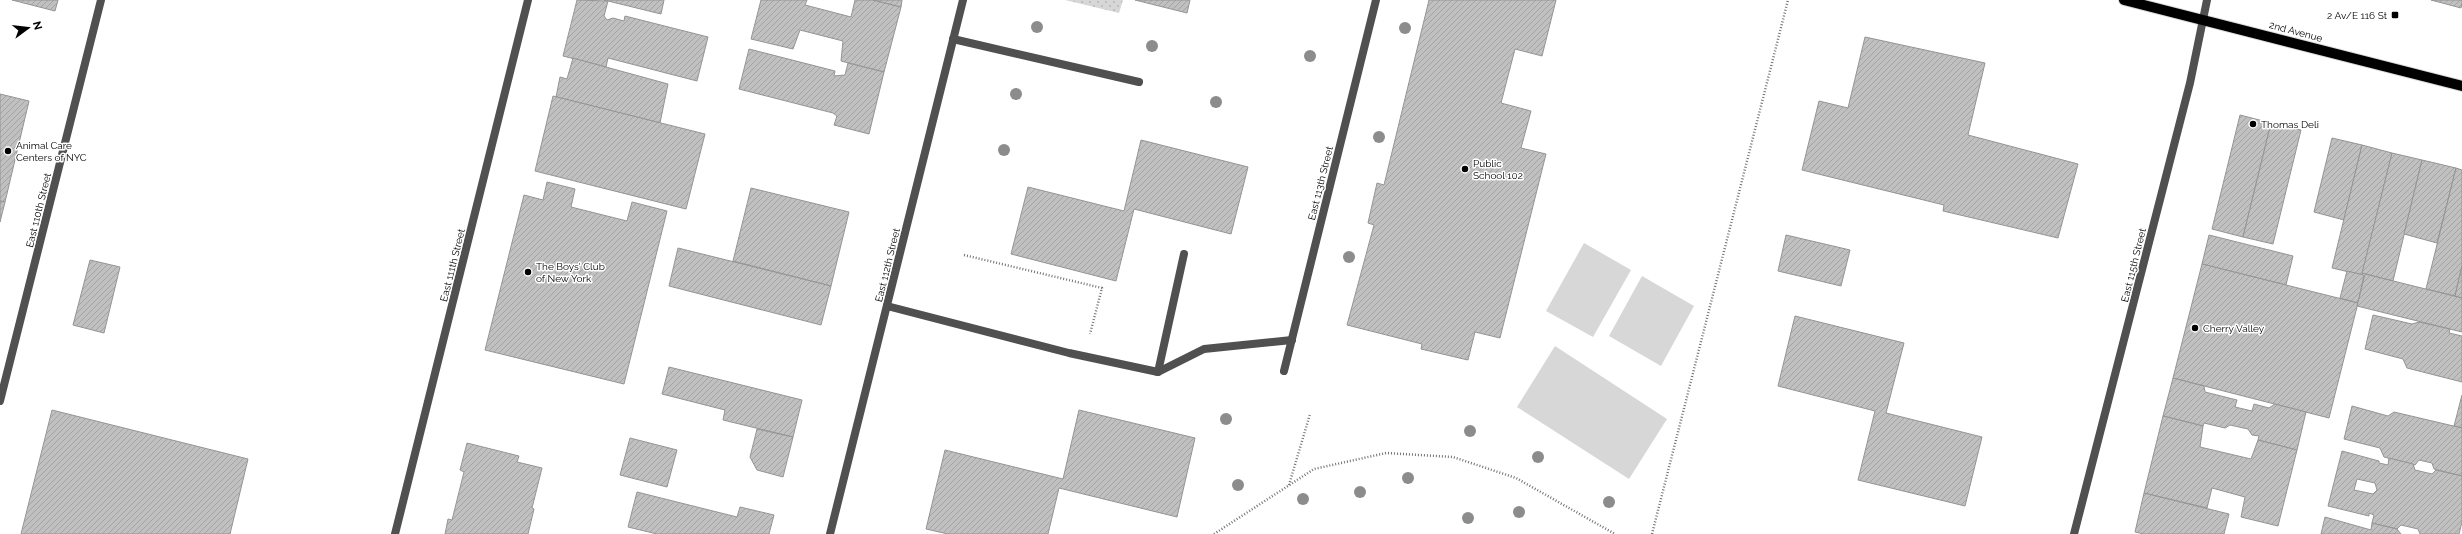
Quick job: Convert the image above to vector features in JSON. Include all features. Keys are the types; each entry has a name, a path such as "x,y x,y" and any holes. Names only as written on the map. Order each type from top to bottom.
{"main road":[{"name":"2nd Avenue","path":"2124,0 2462,86"}],"street":[{"name":"East 110th Street","path":"0,401 101,0"},
{"name":"East 111th Street","path":"395,534 528,0"},
{"name":"East 112th Street","path":"830,534 963,0"},
{"name":"East 113th Street","path":"1284,371 1376,0"},
{"name":"East 115th Street","path":"2074,534 2190,83 2207,0"},
{"path":"953,39 1139,82"},
{"path":"1158,372 1184,254"},
{"path":"887,306 1069,353 1158,372 1204,349 1292,340"}],"path":[{"path":"1652,534 1788,0"},
{"path":"964,255 1102,288 1088,339"},
{"path":"1289,485 1310,414"},
{"path":"1214,534 1314,469 1386,453 1453,457 1516,478 1616,534"}],"shaded area":[{"path":"1065,0 1123,0 1119,13"},
{"path":"1584,243 1631,270 1593,337 1546,311"},
{"path":"1642,276 1694,306 1661,366 1609,336"},
{"path":"1555,346 1667,419 1629,479 1517,407"}],"building":[{"path":"12,0 58,0 55,11"},
{"path":"577,0 608,1 604,16 607,20 613,18 624,21 625,16 708,37 697,81 608,58 606,67 563,56"},
{"path":"604,0 664,0 661,14"},
{"path":"761,0 807,0 805,5 851,17 855,0 873,0 901,7 884,72 841,61 843,41 800,30 793,49 751,39"},
{"path":"873,0 902,0 901,7"},
{"path":"1135,0 1190,0 1187,13"},
{"name":"Public School 102","path":"1429,0 1556,0 1542,56 1515,49 1501,103 1531,111 1521,148 1546,154 1500,338 1475,332 1468,360 1421,349 1422,344 1347,325 1374,225 1368,223 1377,183 1384,185"},
{"path":"2431,0 2462,0 2462,3 2461,8"},
{"path":"1865,37 1985,63 1968,135 2078,164 2058,238 1943,211 1944,205 1802,170 1819,101 1848,108"},
{"path":"749,49 835,71 834,76 845,75 848,63 884,72 869,134 834,125 837,116 833,113 739,89"},
{"path":"573,58 668,84 660,123 556,97 560,77 567,79"},
{"name":"Animal Care Centers of NYC","path":"0,94 29,101 5,202 0,201"},
{"path":"553,96 705,134 686,209 535,171"},
{"path":"2240,115 2271,123 2243,237 2212,229"},
{"path":"2271,123 2301,130 2273,244 2243,237"},
{"path":"2332,138 2362,145 2344,220 2314,212"},
{"path":"1141,140 1248,167 1231,234 1134,209 1116,281 1011,254 1028,187 1124,211"},
{"path":"2362,145 2392,153 2362,275 2332,268"},
{"path":"2392,153 2422,160 2393,281 2362,273"},
{"path":"2422,160 2456,168 2437,243 2404,234"},
{"path":"2456,168 2462,170 2462,266 2455,296 2426,289"},
{"path":"547,182 575,189 571,207 627,221 632,202 667,211 624,384 485,350 524,195 543,200"},
{"path":"751,188 849,212 831,286 733,261"},
{"path":"0,201 5,202 0,222"},
{"path":"1786,235 1850,250 1841,286 1778,271"},
{"path":"2209,235 2293,256 2286,285 2202,264"},
{"path":"678,248 831,286 821,325 669,286"},
{"path":"90,260 120,267 104,333 73,325"},
{"path":"2202,264 2358,303 2329,418 2173,378"},
{"path":"2462,266 2462,298 2455,296"},
{"path":"2347,271 2364,275 2358,303 2340,298"},
{"path":"2365,274 2462,298 2462,332 2357,306"},
{"path":"2373,315 2412,324 2419,322 2450,329 2449,333 2462,336 2462,382 2407,368 2403,359 2365,349"},
{"path":"1795,316 1904,343 1886,413 1982,437 1965,506 1858,480 1875,411 1778,386"},
{"path":"669,367 802,400 793,437 723,420 725,410 662,394"},
{"path":"2173,378 2204,386 2205,392 2237,400 2235,407 2252,411 2254,404 2269,408 2275,404 2306,412 2297,450 2258,440 2259,436 2252,435 2248,429 2230,425 2225,428 2204,423 2203,426 2163,416"},
{"path":"2462,395 2462,428 2454,426"},
{"path":"2352,406 2388,416 2394,412 2462,428 2462,476 2434,469 2432,463 2419,460 2415,465 2384,457 2380,448 2344,439"},
{"path":"52,410 248,459 230,534 21,534"},
{"path":"1079,410 1195,438 1177,517 1059,488 1048,534 948,534 926,529 945,450 1063,479"},
{"path":"2163,416 2203,426 2200,447 2251,459 2258,440 2297,450 2278,526 2241,517 2245,497 2212,488 2207,508 2144,493"},
{"path":"757,429 793,437 783,477 757,470 750,457"},
{"path":"630,438 677,450 667,487 620,475"},
{"path":"467,443 519,456 517,462 542,468 532,508 534,509 528,534 445,534 448,519 452,520 464,472 460,470"},
{"path":"2342,451 2379,461 2379,463 2388,465 2389,458 2413,464 2415,470 2432,474 2436,470 2462,476 2462,522 2459,534 2420,534 2418,529 2401,525 2397,529 2372,523 2374,515 2369,513 2369,516 2328,506","holes":["2357,479 2375,483 2377,490 2373,494 2354,490"]},
{"path":"637,492 737,517 740,507 774,515 769,534 657,534 628,527"},
{"path":"2144,493 2229,514 2224,534 2144,534 2135,532"},
{"path":"2325,517 2371,530 2372,523 2397,529 2401,534 2321,534"}],"place":[{"name":"2 Av/E 116 St","path":"2395,15"},
{"name":"Thomas Deli","path":"2253,124"},
{"name":"Animal Care Centers of NYC","path":"8,151"},
{"name":"Public School 102","path":"1465,169"},
{"name":"The Boys' Club of New York","path":"528,272"},
{"name":"Cherry Valley","path":"2195,328"}]}
